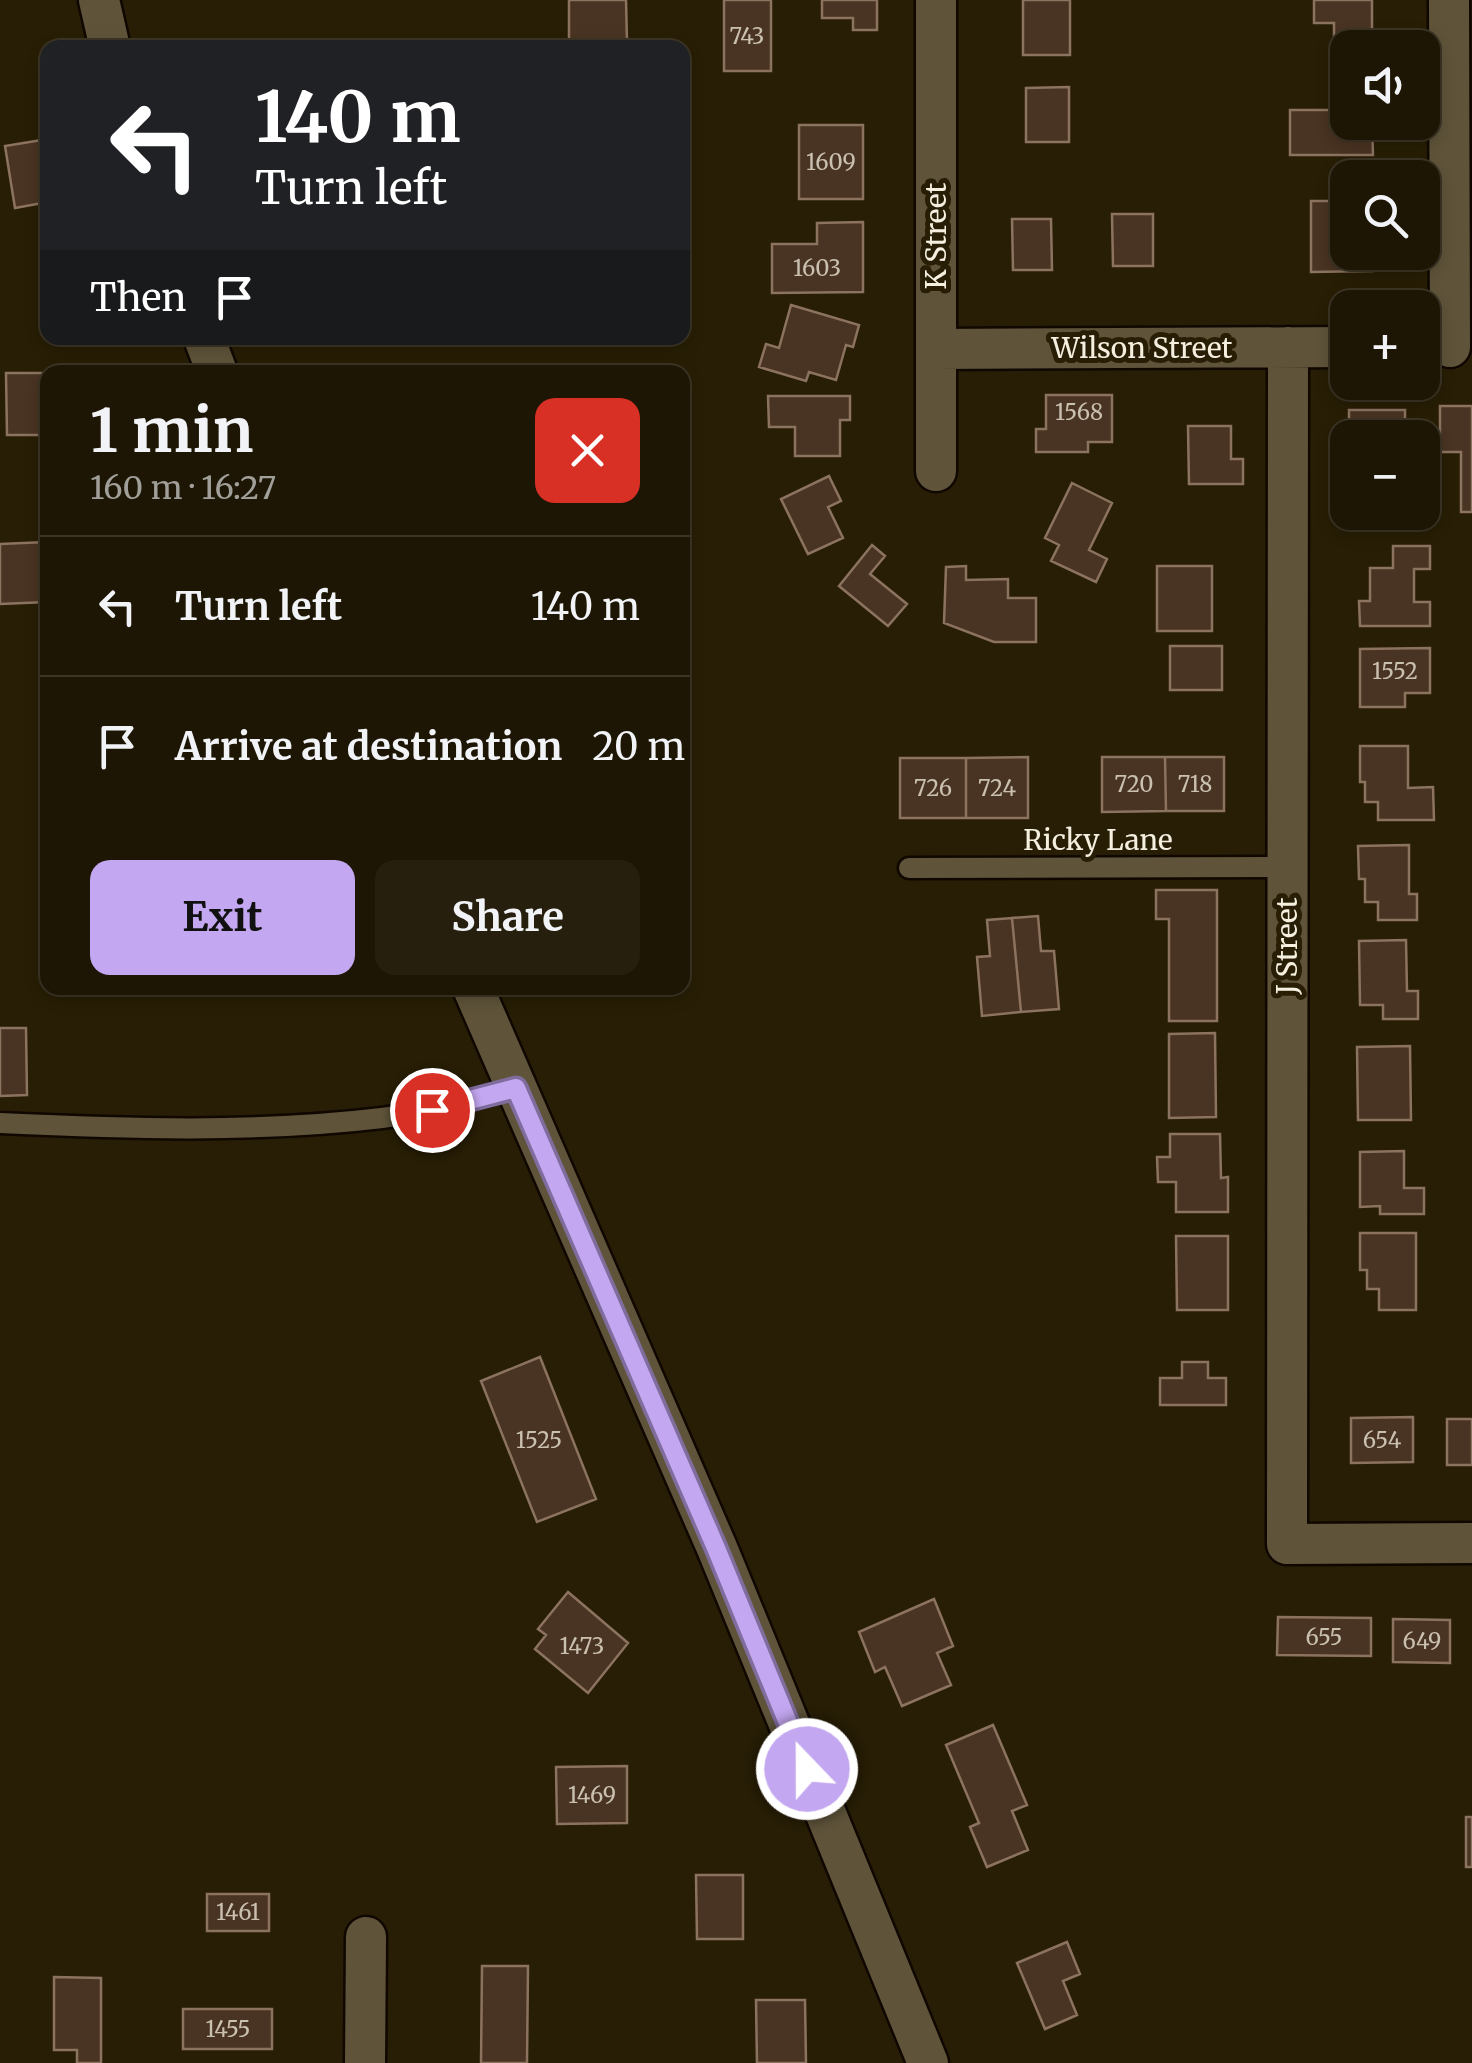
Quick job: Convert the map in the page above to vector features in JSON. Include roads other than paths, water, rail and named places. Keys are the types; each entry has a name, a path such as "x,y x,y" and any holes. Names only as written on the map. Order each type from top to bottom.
{"street":[{"path":"99,0 108,40"},
{"name":"K Street","path":"936,0 936,471"},
{"path":"1448,347 1449,0"},
{"name":"J Street","path":"1288,347 1287,1544 1472,1543"},
{"name":"Wilson Street","path":"936,349 1330,347"},
{"path":"476,995 724,1567 928,2063"},
{"path":"365,2063 366,1937"}],"lane":[{"name":"Ricky Lane","path":"909,868 1288,866"},
{"path":"0,1123 210,1127 313,1123 432,1110 516,1088"}]}
